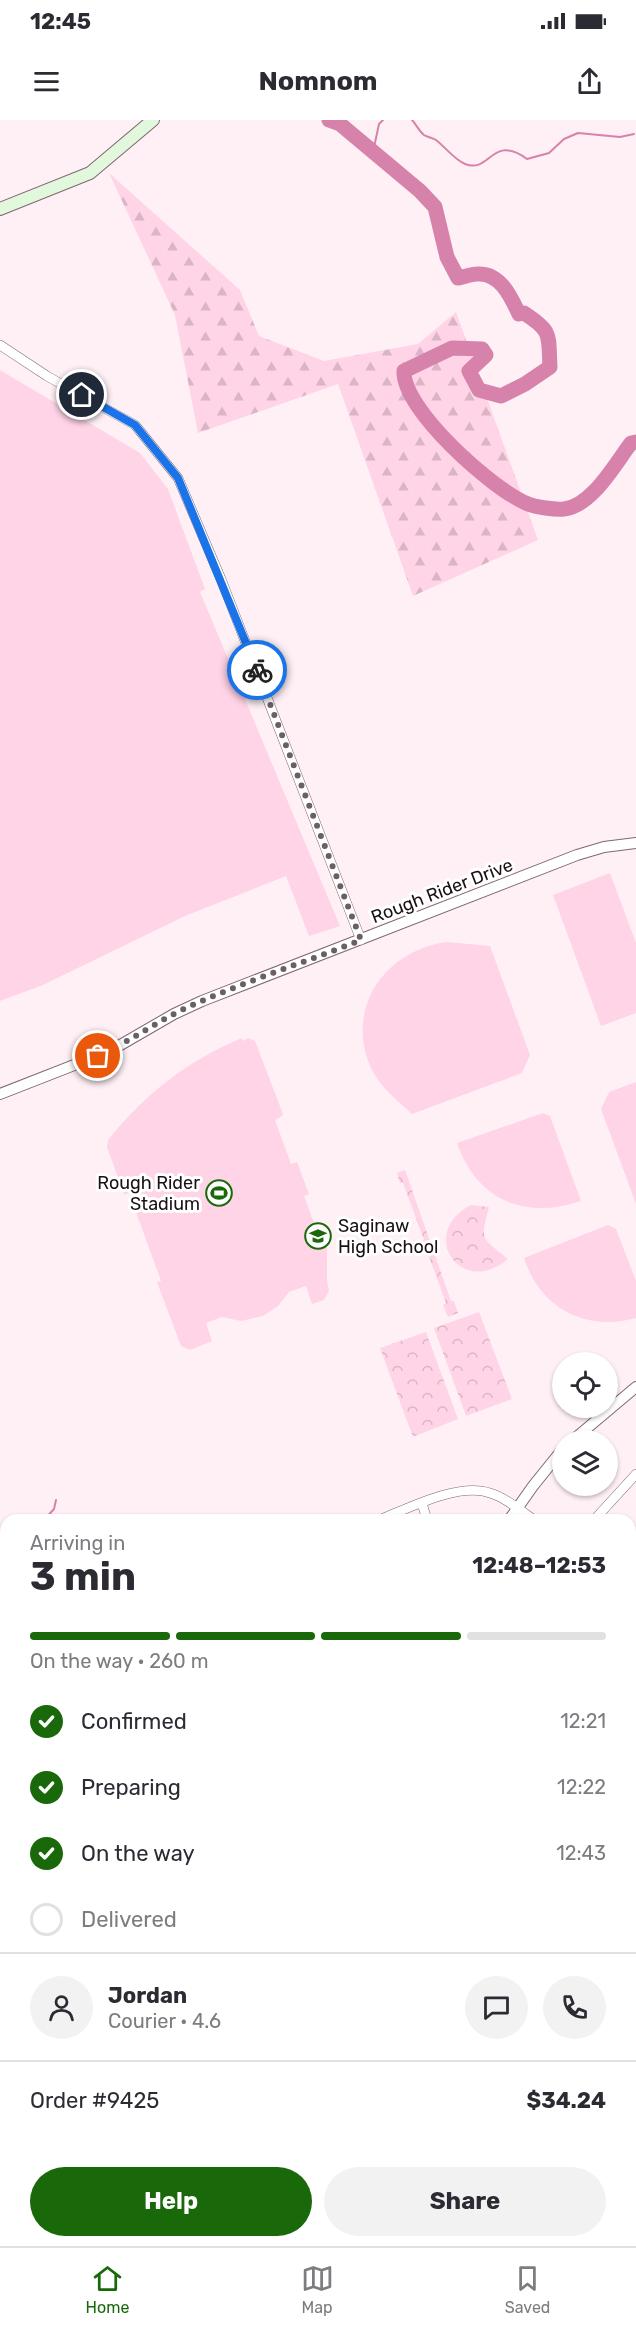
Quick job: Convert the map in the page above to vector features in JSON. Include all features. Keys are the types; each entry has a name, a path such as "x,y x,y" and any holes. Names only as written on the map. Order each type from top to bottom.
{"main road":[{"path":"0,209 90,173 153,120"}],"street":[{"path":"0,345 47,375 135,425 178,478 221,579 361,940"},
{"name":"Rough Rider Drive","path":"0,1094 110,1051 174,1014 202,1001 577,855 604,847 636,843"},
{"path":"584,1430 636,1387"},
{"path":"513,1514 552,1463"},
{"path":"599,1514 636,1474"},
{"path":"394,1514 450,1493 472,1489 490,1493 526,1514"},
{"path":"422,1503 425,1514"}],"green space":[{"path":"109,173 240,290 259,336 324,361 418,344 456,312 538,540 413,596 338,384 198,433 175,315"},
{"path":"0,370 140,453 168,489 205,589 200,592 340,926 309,936 286,876 185,916 43,985 0,1001"},
{"path":"610,873 636,943 636,1013 601,1026 553,895"},
{"path":"447,942 490,946 530,1055 522,1073 412,1114 385,1088 372,1070 364,1047 363,1025 367,1005 375,986 388,970 405,957 425,947"},
{"name":"Rough Rider Stadium","path":"242,1038 243,1041 248,1038 255,1041 283,1114 275,1120 291,1164 297,1162 309,1194 304,1196 320,1239 327,1237 329,1291 324,1300 312,1304 306,1286 289,1292 278,1306 263,1316 241,1321 222,1317 206,1323 212,1341 190,1350 181,1346 157,1282 161,1281 129,1193 124,1194 107,1147 108,1140 137,1108 168,1080 203,1057"},
{"path":"636,1082 636,1204 601,1109 609,1092"},
{"path":"543,1113 550,1116 581,1201 541,1208 506,1201 491,1192 477,1179 466,1163 457,1143"},
{"path":"405,1170 451,1301 454,1301 458,1313 448,1317 443,1305 446,1303 427,1251 421,1242 424,1240 403,1183 400,1183 397,1173"},
{"path":"471,1205 489,1207 484,1226 485,1237 508,1259 491,1269 475,1271 461,1267 452,1258 447,1245 447,1231 455,1217"},
{"path":"608,1225 616,1229 636,1281 636,1318 599,1322 567,1312 553,1303 531,1276 524,1258"},
{"path":"479,1312 512,1399 466,1416 434,1328"},
{"path":"426,1332 458,1419 413,1437 380,1348"}],"waterway":[{"path":"329,120 340,124 420,191 435,207 447,257 458,278 472,274 485,274 498,281 504,287 519,314 524,313 540,325 549,340 550,367 525,384 501,396 479,390 469,371 486,355 482,349 452,348 404,371 407,387 418,406 452,446 473,466 513,496 531,505 564,509 574,506 593,492 631,443 636,442"},
{"path":"373,152 379,124 383,120"},
{"path":"412,120 424,135 436,140 461,162 474,166 506,150 527,159 549,153 564,139 578,133 620,137 634,134"},
{"path":"49,1514 54,1509 56,1500"}],"way so far":[{"path":"98,1056 202,1001 361,940 257,670"}],"place":[{"name":"Rough Rider Stadium","path":"219,1193"},
{"name":"Saginaw High School","path":"318,1236"}],"route":[{"path":"82,395 135,425 178,478 257,670"}]}
